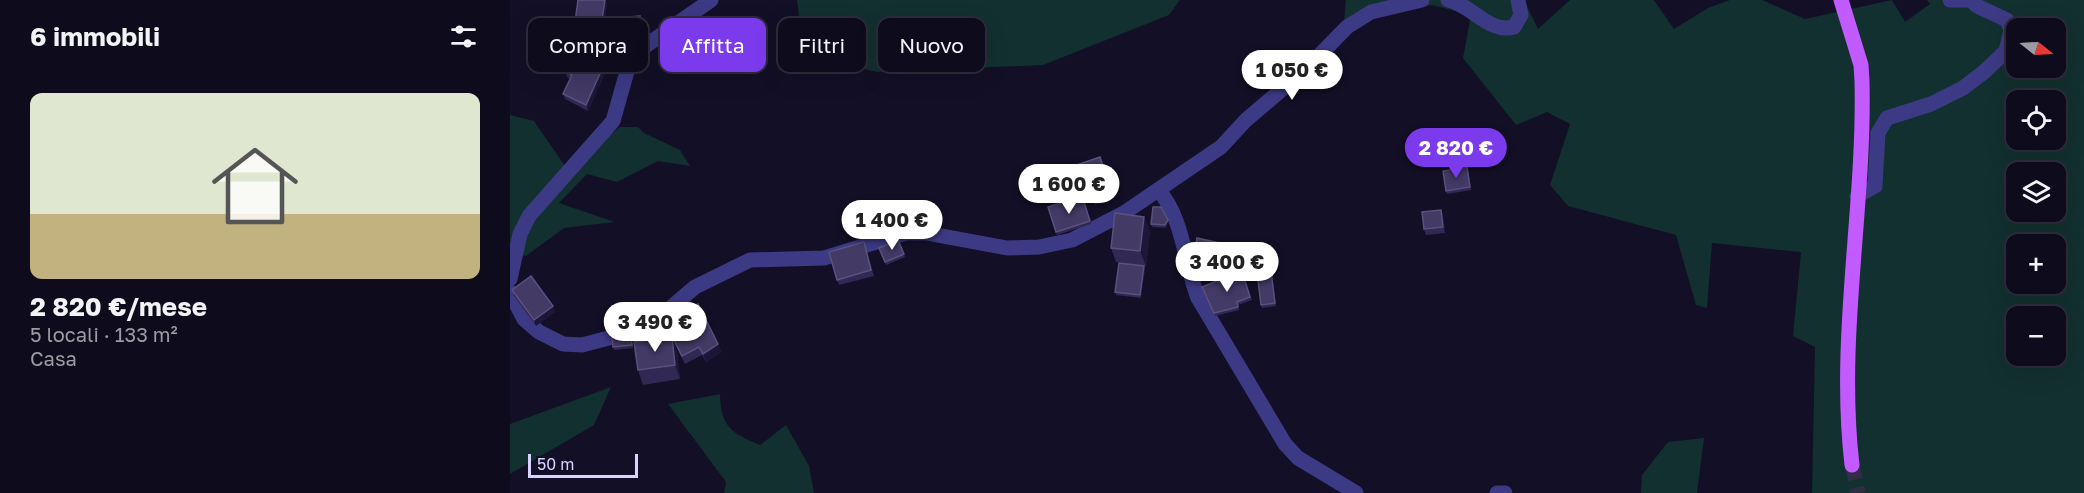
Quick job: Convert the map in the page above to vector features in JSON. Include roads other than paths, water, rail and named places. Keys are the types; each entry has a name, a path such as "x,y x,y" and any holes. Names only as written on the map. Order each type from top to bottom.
{"main road":[{"path":"1841,0 1861,65 1862,81 1847,360 1847,426 1852,465"}],"street":[{"path":"510,279 520,234 529,216 613,122 626,76 636,54 711,0"},
{"path":"510,292 524,319 545,337 563,344 589,344 647,328 695,287 750,260 824,258 906,233 926,233 1007,248 1039,247 1072,240 1124,213 1221,147 1263,103 1307,68 1338,33 1371,12 1422,0"},
{"path":"1448,0 1470,8 1498,29 1514,27 1521,15 1518,0"},
{"path":"1857,196 1875,186 1878,133 1887,118 1931,104 1963,88 2006,51 2011,30 2007,20 1977,6 1971,0 1950,0"},
{"path":"1158,190 1166,200 1176,223 1198,298 1285,444 1298,458 1356,493"},
{"path":"1497,493 1505,493"}],"tunnel":[{"path":"1852,465 1858,493"}]}
